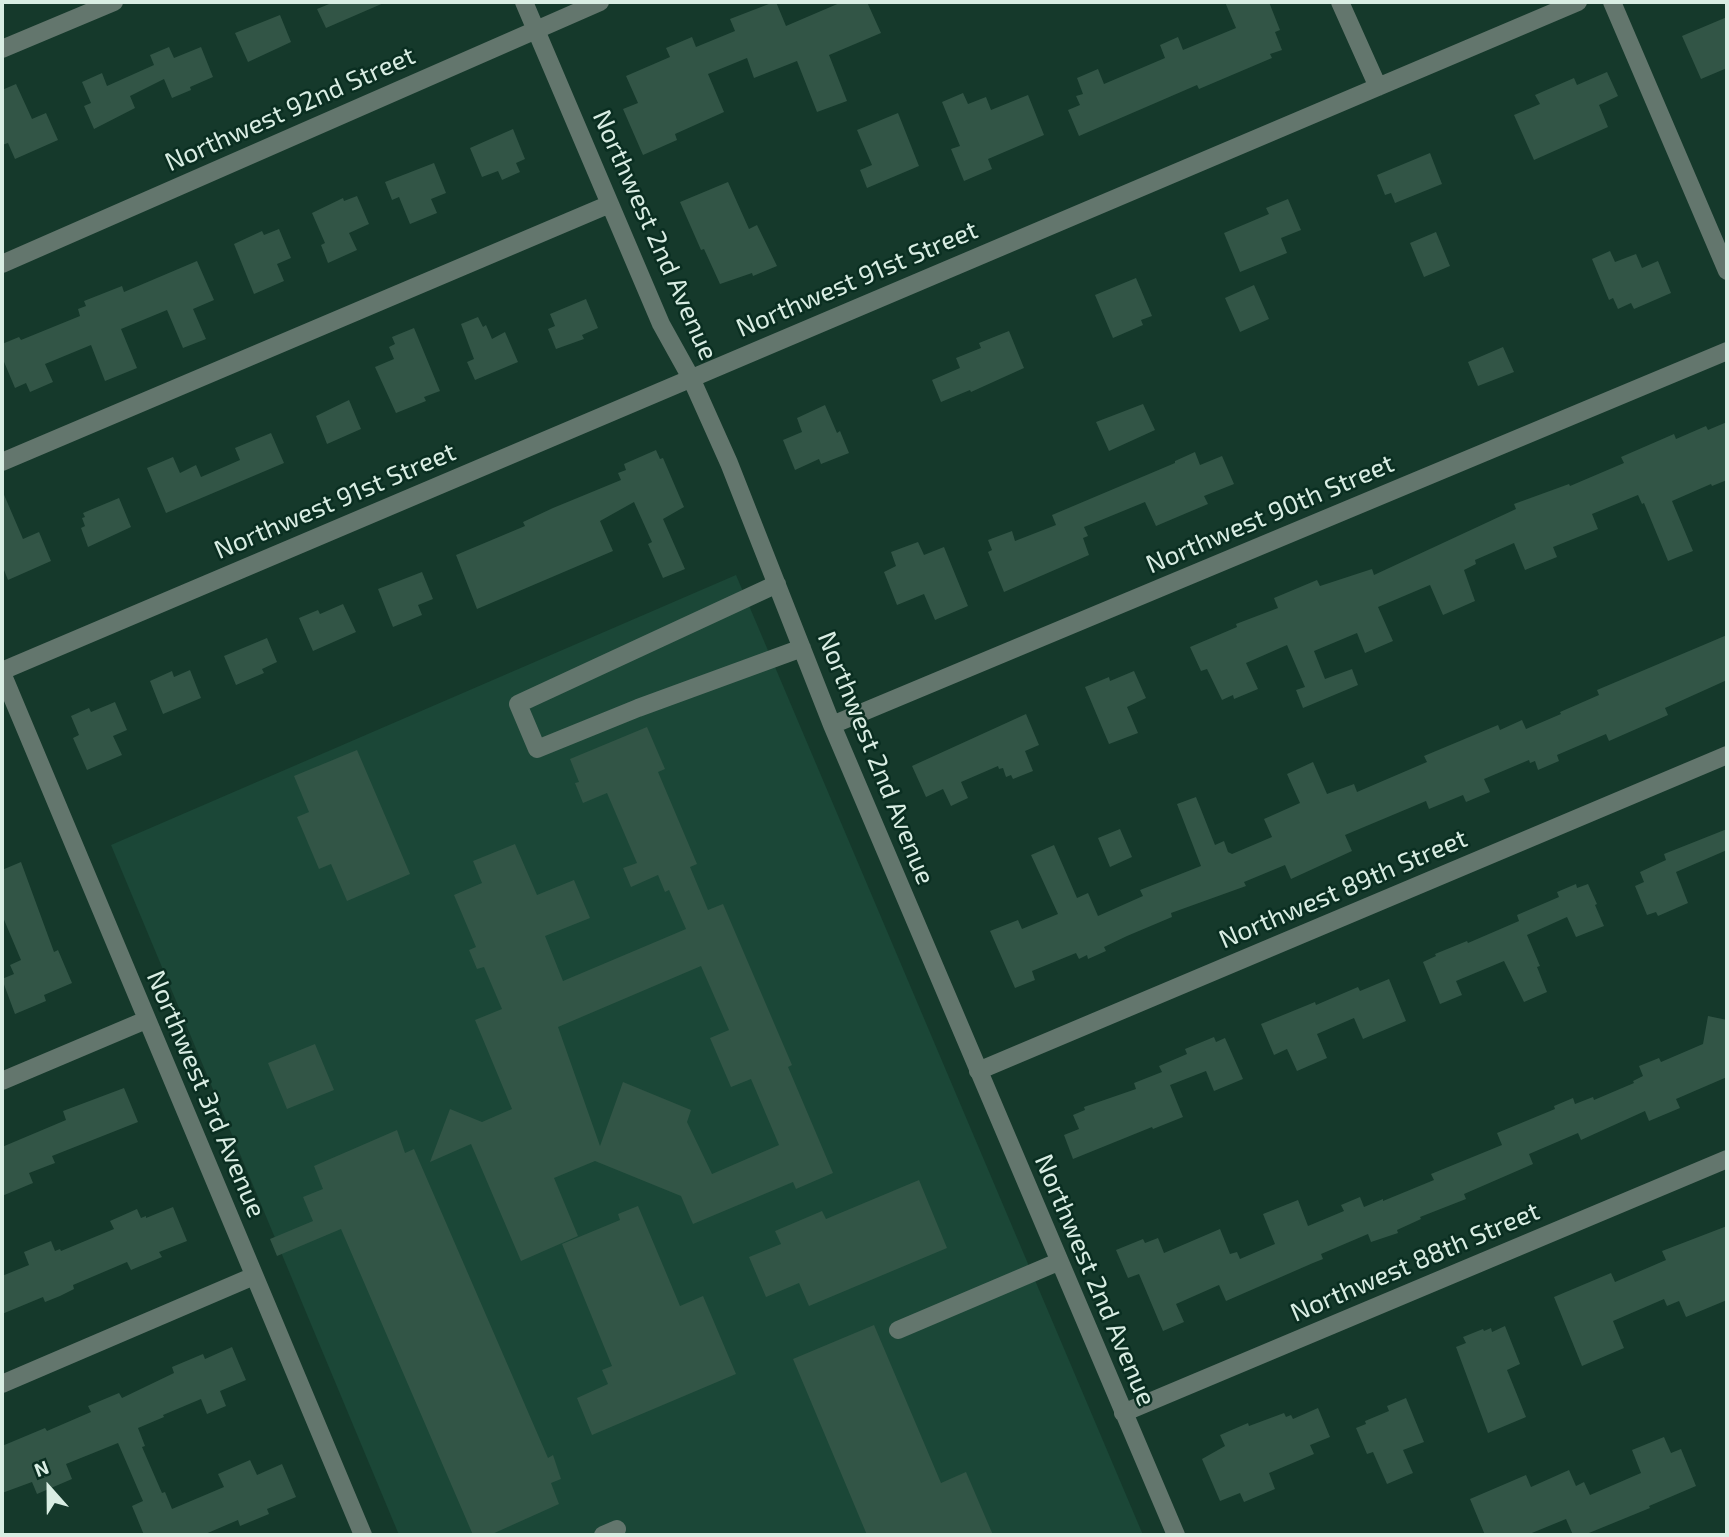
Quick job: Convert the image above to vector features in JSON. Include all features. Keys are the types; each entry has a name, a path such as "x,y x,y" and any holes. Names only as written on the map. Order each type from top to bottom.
{"street":[{"path":"2,49 114,2"},
{"name":"Northwest 2nd Avenue","path":"524,2 661,324 691,378 738,484 832,725 1175,1535"},
{"name":"Northwest 92nd Street","path":"2,264 600,2"},
{"path":"1340,2 1378,87"},
{"name":"Northwest 91st Street","path":"2,672 1578,2"},
{"path":"1612,2 1727,271"},
{"path":"2,462 610,204"},
{"name":"Northwest 90th Street","path":"832,725 1727,351"},
{"path":"777,584 518,704 537,749 638,708 802,648"},
{"name":"Northwest 3rd Avenue","path":"2,672 362,1535"},
{"name":"Northwest 89th Street","path":"978,1071 1727,755"},
{"path":"2,1081 146,1020"},
{"name":"Northwest 88th Street","path":"1124,1413 1727,1159"},
{"path":"898,1330 1058,1262"},
{"path":"2,1384 254,1276"}],"shaded area":[{"path":"736,575 1143,1535 399,1535 111,845"}],"building":[{"path":"334,2 386,2 326,28 317,9"},
{"path":"774,2 786,26 842,2 867,2 881,33 829,55 847,101 817,112 797,61 754,78 747,58 708,74 724,112 675,134 677,140 643,155 623,109 638,103 626,76 670,57 666,48 692,37 696,47 735,31 730,19"},
{"path":"1225,2 1269,2 1280,30 1275,32 1282,50 1270,54 1272,58 1199,89 1197,85 1079,136 1068,110 1080,105 1076,96 1083,94 1077,78 1098,69 1104,84 1165,58 1160,45 1178,37 1183,50 1236,28"},
{"path":"280,15 291,42 248,62 235,33"},
{"path":"1727,17 1727,68 1701,79 1682,36"},
{"path":"169,47 174,58 201,47 213,77 172,98 164,79 130,96 135,108 94,129 84,106 91,103 82,82 102,73 107,86 154,65 150,55"},
{"path":"1607,72 1618,96 1599,105 1608,127 1534,160 1514,115 1540,104 1535,95 1574,78 1577,85"},
{"path":"16,84 32,119 46,113 58,140 15,159 8,143 2,145 2,90"},
{"path":"963,93 968,104 986,97 991,110 1028,95 1044,135 988,159 992,169 964,181 951,149 960,146 942,102"},
{"path":"898,113 919,166 867,188 860,170 872,165 857,130"},
{"path":"513,129 525,159 516,163 520,172 502,180 498,171 482,177 470,148"},
{"path":"1430,153 1442,184 1395,203 1391,193 1385,195 1377,175"},
{"path":"434,163 446,193 431,199 437,213 410,224 399,197 392,200 385,182"},
{"path":"728,182 749,229 757,225 777,266 753,276 752,273 720,284 704,249 701,250 680,202"},
{"path":"357,196 369,224 349,233 357,250 328,263 321,245 325,243 312,213 343,198 344,201"},
{"path":"1288,199 1301,230 1281,238 1287,253 1240,272 1224,233 1269,214 1266,208"},
{"path":"279,229 291,258 277,264 284,281 254,294 234,244 262,231 264,235"},
{"path":"1436,232 1450,266 1424,277 1410,243"},
{"path":"1610,251 1615,262 1636,254 1642,268 1658,261 1671,293 1634,309 1631,303 1618,309 1613,298 1609,300 1592,259"},
{"path":"197,261 214,300 193,309 206,339 183,348 167,310 121,329 137,368 105,381 91,345 45,364 53,382 30,392 26,383 15,388 2,357 2,344 19,337 21,340 80,316 78,309 86,306 84,301 122,286 124,292"},
{"path":"1136,278 1152,316 1141,320 1143,325 1113,338 1095,295"},
{"path":"1254,285 1269,319 1240,332 1225,298"},
{"path":"586,299 598,328 582,335 584,339 556,349 548,329 555,326 550,314"},
{"path":"478,317 483,327 486,325 492,339 505,332 518,362 475,380 467,362 474,359 461,324"},
{"path":"414,328 440,391 424,397 426,401 396,413 375,367 394,359 389,347 395,344 392,337"},
{"path":"1009,331 1024,368 971,392 970,390 941,402 932,380 960,368 956,358 981,348 979,343"},
{"path":"1503,347 1514,372 1478,386 1468,362"},
{"path":"349,400 361,429 327,444 316,416"},
{"path":"1143,404 1155,430 1109,451 1096,422"},
{"path":"825,405 849,453 821,464 819,459 795,470 783,440 802,432 797,418"},
{"path":"1727,422 1727,480 1672,501 1693,551 1668,561 1644,503 1642,504 1638,495 1592,514 1598,529 1553,547 1557,557 1525,570 1514,543 1475,560 1476,564 1464,570 1475,601 1443,615 1430,585 1378,607 1393,641 1365,653 1357,633 1314,651 1325,679 1352,669 1358,685 1303,708 1296,690 1305,687 1287,645 1246,663 1258,689 1234,699 1233,695 1222,700 1207,669 1201,671 1190,647 1237,627 1236,624 1278,608 1274,598 1317,580 1320,586 1372,569 1374,575 1516,509 1514,504 1569,484 1570,486 1624,463 1621,457 1674,434 1676,439 1706,426 1708,430"},
{"path":"271,433 284,463 166,513 147,468 173,457 180,473 196,465 201,477 240,460 235,448"},
{"path":"656,450 660,459 663,458 684,507 663,519 685,569 663,578 648,544 652,542 634,502 600,521 613,551 477,609 456,555 525,526 523,522 553,508 621,480 618,473 626,470 624,464"},
{"path":"1195,452 1200,465 1222,456 1234,484 1204,496 1208,504 1156,526 1145,502 1084,527 1088,536 1083,538 1089,555 1004,592 988,552 992,550 988,540 1012,531 1015,541 1056,525 1052,515"},
{"path":"2,490 23,539 39,532 51,561 8,580 2,565"},
{"path":"119,498 131,527 88,547 81,528 85,526 83,513"},
{"path":"918,542 924,555 944,547 968,606 935,620 924,594 897,605 884,572 896,566 891,552"},
{"path":"422,572 433,599 418,605 422,615 393,627 378,589"},
{"path":"343,604 356,632 313,651 299,618 318,610 320,614"},
{"path":"1727,635 1727,680 1665,708 1668,715 1609,741 1606,734 1557,755 1559,761 1538,770 1535,761 1530,763 1529,760 1484,779 1490,792 1466,802 1463,795 1429,809 1426,801 1345,835 1352,851 1291,879 1285,865 1244,882 1246,886 1171,913 1172,917 1104,947 1106,951 1088,959 1087,955 1079,959 1076,953 1032,971 1035,980 1015,988 990,931 1018,920 1022,929 1058,914 1031,855 1054,845 1077,898 1088,893 1098,916 1143,896 1140,890 1201,866 1177,804 1196,797 1215,845 1224,841 1228,852 1232,854 1272,837 1264,819 1300,803 1287,774 1313,762 1327,794 1354,784 1357,792 1427,762 1424,756 1498,725 1500,730 1522,720 1526,729 1599,695 1597,690"},
{"path":"267,638 277,662 262,669 264,673 236,685 224,656"},
{"path":"190,670 201,698 163,714 150,681 172,671 174,677"},
{"path":"1134,671 1146,698 1127,707 1138,733 1109,744 1085,687"},
{"path":"115,702 127,730 113,736 122,755 87,770 73,738 79,735 71,716 89,708 91,712"},
{"path":"1026,714 1039,745 1025,751 1033,771 1013,779 1011,775 1006,777 1003,768 999,769 998,766 961,782 968,798 951,806 943,789 926,797 912,766"},
{"path":"647,727 665,769 658,772 697,864 690,867 708,910 723,904 792,1065 788,1067 833,1173 796,1189 793,1182 693,1224 681,1196 595,1161 554,1178 578,1236 521,1261 471,1144 430,1162 450,1109 482,1122 512,1109 475,1020 502,1009 484,967 477,969 469,950 476,947 454,895 482,883 473,861 515,844 537,895 574,880 590,918 545,936 563,981 686,929 669,890 665,892 658,875 631,887 623,868 637,863 607,793 583,803 575,783 579,782 570,759","holes":["701,966 729,1030 710,1038 731,1087 751,1079 779,1145 712,1174 687,1122 691,1110 623,1082 600,1146 558,1027"]},
{"path":"357,750 410,874 347,901 331,864 319,869 297,817 309,812 294,776"},
{"path":"1120,829 1132,857 1110,867 1098,838"},
{"path":"1727,829 1727,850 1676,872 1688,903 1658,916 1656,912 1647,915 1635,886 1644,882 1640,872 1666,860 1664,854"},
{"path":"21,862 54,952 58,950 72,983 44,995 46,1001 15,1014 2,979 14,974 10,965 21,960 2,915 2,870"},
{"path":"1576,884 1577,888 1588,884 1604,926 1576,937 1567,917 1527,935 1547,992 1524,1002 1504,961 1456,981 1462,995 1440,1004 1423,962 1436,956 1435,954 1519,921 1517,915 1559,897 1557,892"},
{"path":"1389,979 1406,1021 1363,1039 1354,1018 1317,1034 1327,1058 1297,1071 1287,1049 1274,1055 1261,1024 1315,1002 1316,1005 1358,987 1360,991"},
{"path":"1708,1016 1727,1020 1727,1077 1676,1099 1680,1108 1649,1121 1645,1111 1581,1140 1578,1133 1529,1154 1533,1164 1464,1194 1466,1199 1420,1217 1421,1219 1397,1230 1398,1233 1371,1242 1368,1234 1321,1254 1323,1259 1226,1301 1219,1285 1176,1304 1184,1322 1163,1331 1139,1274 1128,1278 1116,1250 1143,1239 1145,1243 1158,1238 1164,1253 1220,1229 1230,1254 1237,1252 1240,1259 1275,1244 1263,1214 1298,1200 1308,1226 1344,1211 1341,1205 1360,1197 1364,1207 1434,1180 1431,1174 1502,1145 1497,1133 1555,1109 1554,1106 1573,1098 1575,1104 1593,1097 1594,1100 1634,1083 1633,1081 1643,1076 1639,1066 1659,1058 1661,1062 1703,1044"},
{"path":"1214,1037 1216,1042 1225,1038 1243,1079 1214,1091 1206,1071 1170,1085 1183,1117 1073,1159 1064,1135 1079,1129 1073,1115 1085,1110 1084,1107 1136,1089 1134,1083 1162,1072 1159,1066 1187,1054 1185,1049"},
{"path":"315,1044 334,1090 287,1109 268,1063"},
{"path":"124,1088 138,1122 52,1156 55,1163 29,1173 33,1183 2,1196 2,1147 66,1120 63,1111"},
{"path":"397,1130 405,1153 414,1149 548,1458 553,1455 561,1479 551,1483 559,1504 490,1535 473,1535 341,1229 277,1256 270,1239 313,1221 303,1197 323,1189 314,1166"},
{"path":"919,1180 947,1248 809,1306 799,1283 766,1297 749,1257 781,1244 775,1231 822,1211 826,1219"},
{"path":"638,1206 680,1306 703,1296 736,1374 592,1435 577,1398 608,1384 602,1370 612,1366 562,1244 620,1220 618,1214"},
{"path":"173,1207 187,1241 159,1252 162,1257 131,1270 127,1262 73,1285 74,1289 60,1296 45,1302 43,1297 2,1314 2,1276 29,1265 24,1252 51,1241 55,1251 61,1251 114,1229 110,1221 137,1209 141,1218 146,1218"},
{"path":"1727,1226 1727,1300 1686,1317 1679,1301 1667,1306 1664,1299 1613,1321 1624,1348 1582,1366 1554,1297 1611,1273 1615,1282 1666,1260 1662,1251"},
{"path":"874,1325 941,1483 966,1472 993,1535 867,1535 793,1359"},
{"path":"1505,1326 1520,1364 1507,1370 1526,1417 1488,1433 1456,1347 1466,1343 1463,1337 1483,1329 1484,1331 1491,1328 1492,1332"},
{"path":"232,1347 246,1380 220,1391 226,1406 207,1414 201,1399 163,1415 164,1417 138,1428 145,1446 142,1447 172,1509 224,1487 218,1474 250,1460 257,1475 282,1464 296,1497 267,1509 269,1514 240,1526 238,1520 203,1535 144,1535 132,1506 143,1501 118,1443 66,1464 72,1479 37,1494 32,1482 2,1493 2,1446 91,1412 88,1406 119,1393 122,1398 174,1373 172,1367 203,1354 205,1359"},
{"path":"1406,1398 1424,1442 1403,1450 1413,1473 1387,1484 1373,1452 1367,1454 1356,1428 1366,1424 1365,1421 1389,1411 1387,1406"},
{"path":"1318,1408 1330,1437 1310,1445 1314,1454 1269,1473 1275,1489 1244,1502 1240,1493 1220,1501 1202,1459 1225,1446 1220,1435 1248,1423 1249,1426 1284,1413 1286,1417 1291,1415 1293,1419"},
{"path":"1664,1437 1671,1453 1681,1449 1696,1486 1584,1535 1573,1535 1566,1519 1527,1535 1485,1535 1470,1499 1526,1475 1531,1487 1569,1470 1576,1486 1584,1482 1590,1495 1641,1473 1632,1450"}]}
